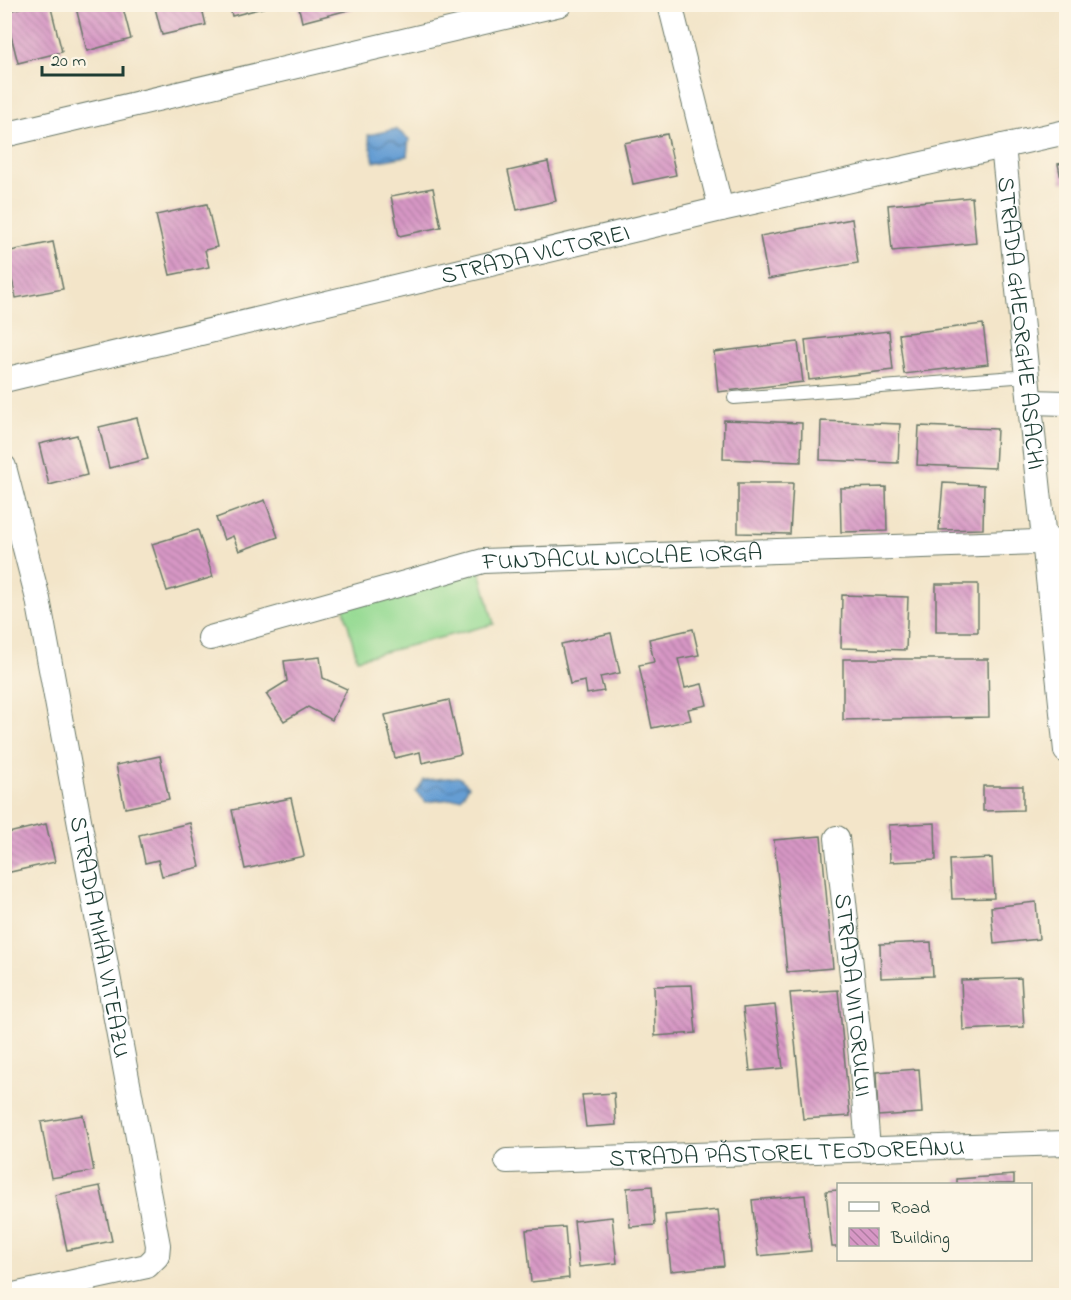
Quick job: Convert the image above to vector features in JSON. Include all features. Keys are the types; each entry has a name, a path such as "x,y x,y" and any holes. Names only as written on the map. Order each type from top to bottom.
{"street":[{"path":"4,135 560,4"},
{"path":"669,4 721,209"},
{"name":"STRADA VICTORIEI","path":"4,380 721,209 1066,132"},
{"name":"STRADA GHEORGHE ASACHI","path":"1003,147 1031,402 1056,541 1066,752"},
{"path":"1031,402 1066,403"},
{"name":"STRADA MIHAI VITEAZU","path":"4,467 38,598 158,1245 157,1256 147,1266 9,1296"},
{"name":"FUNDACUL NICOLAE IORGA","path":"210,638 483,561 1056,541"},
{"name":"STRADA VIITORULUI","path":"837,838 861,1057 868,1150"},
{"name":"STRADA PĂSTOREL TEODOREANU","path":"507,1161 1066,1143"}],"lane":[{"path":"734,398 1028,376"}],"green space":[{"path":"477,559 494,624 357,659 340,594"}],"water":[{"path":"396,129 409,139 407,156 374,162 368,135"},
{"path":"459,777 469,786 461,798 426,802 416,792 424,780"}],"building":[{"path":"34,4 50,4 62,52 18,63 5,12"},
{"path":"75,4 122,4 131,39 87,51"},
{"path":"154,4 201,4 206,25 162,35"},
{"path":"229,4 274,4 274,5 232,16"},
{"path":"298,4 355,4 356,8 302,22"},
{"path":"667,134 676,175 633,184 624,143"},
{"path":"548,162 556,201 517,210 508,171"},
{"path":"1066,163 1066,182 1062,183 1058,164"},
{"path":"433,188 441,227 399,236 391,196"},
{"path":"972,197 976,243 892,251 888,205"},
{"path":"207,204 217,247 205,250 209,267 170,275 156,215"},
{"path":"852,219 858,263 768,279 760,236"},
{"path":"53,242 63,289 16,298 6,252"},
{"path":"983,324 988,364 904,374 899,334"},
{"path":"889,331 893,370 809,380 805,340"},
{"path":"798,342 803,382 718,392 714,352"},
{"path":"137,418 148,459 109,468 99,427"},
{"path":"724,420 802,423 801,462 723,459"},
{"path":"821,421 900,424 898,463 820,460"},
{"path":"919,426 997,429 995,468 917,465"},
{"path":"77,435 87,475 49,485 39,444"},
{"path":"738,483 793,483 790,534 738,533"},
{"path":"943,483 984,485 983,529 939,530"},
{"path":"886,487 887,531 841,532 840,488"},
{"path":"265,500 278,537 239,551 233,536 224,540 216,518"},
{"path":"198,530 213,577 167,591 152,544"},
{"path":"936,584 978,584 978,632 936,632"},
{"path":"842,595 908,597 906,650 841,648"},
{"path":"693,629 699,655 678,659 685,688 702,684 707,705 688,709 691,720 652,728 639,665 654,662 649,639"},
{"path":"611,633 620,673 600,677 604,691 587,694 585,681 570,684 561,644"},
{"path":"320,657 323,678 347,689 332,720 308,707 284,721 266,694 287,681 284,661"},
{"path":"843,659 988,659 989,717 843,720"},
{"path":"449,700 461,754 422,763 420,752 395,758 385,715"},
{"path":"160,756 169,799 125,808 116,765"},
{"path":"983,786 1023,786 1023,810 983,811"},
{"path":"291,798 304,856 245,869 232,810"},
{"path":"190,823 200,867 162,876 158,860 145,863 139,835"},
{"path":"935,823 936,860 890,862 889,825"},
{"path":"46,824 55,862 6,873 4,834"},
{"path":"821,836 833,968 787,972 774,840"},
{"path":"992,858 994,898 952,899 950,860"},
{"path":"1036,902 1039,939 994,944 991,907"},
{"path":"931,942 933,976 881,978 880,944"},
{"path":"1021,978 1024,1027 963,1030 961,980"},
{"path":"692,985 696,1033 655,1036 654,986"},
{"path":"838,990 850,1116 803,1119 790,993"},
{"path":"775,1005 783,1068 750,1071 743,1008"},
{"path":"919,1069 922,1113 878,1116 876,1072"},
{"path":"614,1093 616,1125 586,1127 582,1095"},
{"path":"83,1115 94,1171 51,1178 41,1122"},
{"path":"1014,1175 1014,1183 957,1183 957,1179"},
{"path":"100,1186 112,1241 67,1250 55,1195"},
{"path":"652,1186 655,1225 630,1227 627,1188"},
{"path":"837,1190 837,1247 832,1247 826,1191"},
{"path":"805,1195 811,1251 758,1256 752,1200"},
{"path":"718,1210 724,1266 671,1271 665,1215"},
{"path":"612,1217 617,1263 579,1267 574,1221"},
{"path":"565,1227 569,1278 531,1282 526,1230"}]}
